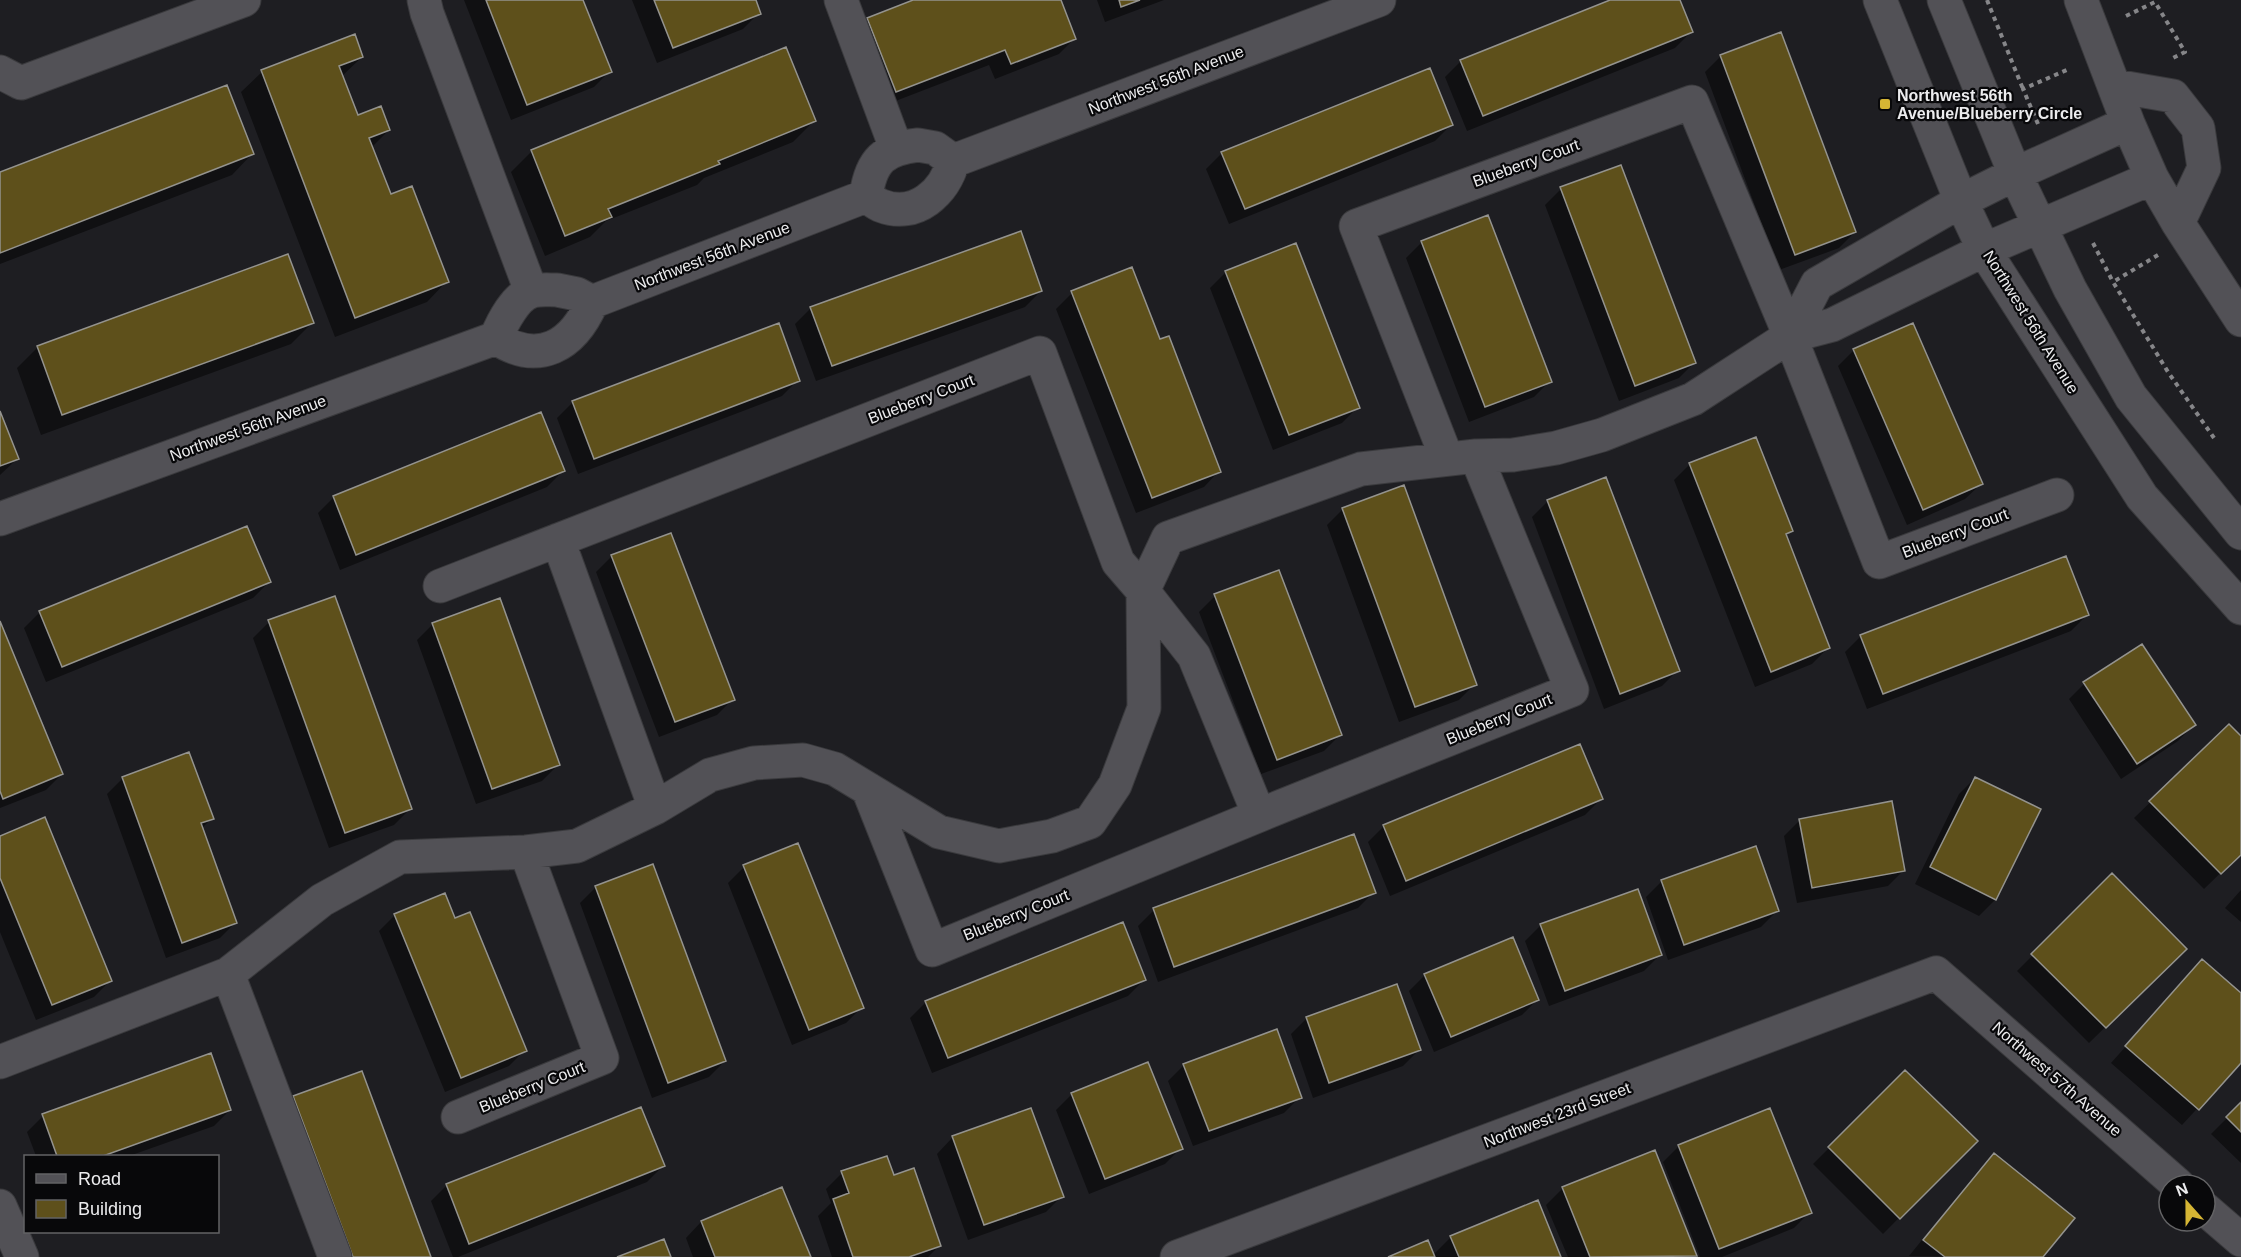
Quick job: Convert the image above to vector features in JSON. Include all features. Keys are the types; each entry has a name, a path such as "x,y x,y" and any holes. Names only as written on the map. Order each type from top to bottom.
{"street":[{"path":"0,72 21,83 244,0"},
{"path":"424,0 531,291"},
{"path":"841,0 896,148"},
{"name":"Northwest 56th Avenue","path":"953,161 1379,0"},
{"name":"Northwest 56th Avenue","path":"1880,0 1961,201 1984,250 2142,497 2241,608"},
{"path":"1944,0 2015,174 2070,289 2131,397 2241,533"},
{"path":"2081,0 2128,123 2152,178 2241,320"},
{"path":"2115,86 2173,96 2198,128 2204,168 2183,230"},
{"name":"Blueberry Court","path":"868,789 932,950 1259,815 1572,690 1461,458 1356,226 1692,102 1790,336 1879,562 2057,495"},
{"path":"1790,336 1817,284 1961,201 2128,123"},
{"path":"918,145 935,148 953,161 948,178 920,206 897,210 881,206 866,196 869,177 879,160 896,148 918,145"},
{"path":"3,1051 228,974 322,900 400,857 526,852 577,846 655,808 710,775 754,763 803,760 835,770 939,832 999,846 1052,836 1090,822 1115,785 1144,708 1143,591 1168,538 1361,469 1513,455 1556,448 1602,435 1693,399 1790,336 1832,325 1984,250 2152,178"},
{"name":"Northwest 56th Avenue","path":"592,302 866,196"},
{"path":"557,290 577,294 592,302 584,320 572,334 554,348 531,351 509,347 496,338 502,321 513,306 531,291 557,290"},
{"name":"Northwest 56th Avenue","path":"0,519 496,338"},
{"name":"Blueberry Court","path":"440,586 1040,353 1118,562 1194,656 1259,815"},
{"path":"558,540 655,808"},
{"name":"Blueberry Court","path":"458,1117 602,1058 526,852"},
{"path":"228,974 335,1257"},
{"name":"Northwest 57th Avenue","path":"1936,974 2164,1173"},
{"name":"Northwest 23rd Street","path":"1177,1257 1231,1248 1936,974"},
{"path":"0,1206 22,1257"},
{"path":"2217,1219 2241,1240"}],"path":[{"path":"1987,0 2023,89"},
{"path":"2121,18 2155,1 2185,52 2168,60"},
{"path":"2183,230 2113,282 2168,372 2218,443"}],"building":[{"path":"486,0 583,0 612,72 527,105"},
{"path":"654,0 756,0 761,14 673,48"},
{"path":"913,0 1061,0 1076,39 1011,64 1005,50 896,92 867,18"},
{"path":"1119,0 1140,0 1121,7"},
{"path":"1610,0 1680,0 1693,32 1483,116 1460,60"},
{"path":"1781,32 1856,232 1795,255 1720,55"},
{"path":"355,34 363,57 339,66 358,115 381,106 390,130 369,138 391,194 412,186 449,282 355,318 261,70"},
{"path":"786,47 816,121 718,161 720,164 608,209 612,217 565,236 531,150"},
{"path":"1430,68 1453,125 1245,209 1221,152"},
{"path":"227,85 254,154 0,253 0,172"},
{"path":"1621,165 1696,363 1635,386 1560,187"},
{"path":"1488,215 1552,382 1485,407 1421,241"},
{"path":"1021,231 1042,291 832,366 810,307"},
{"path":"1296,243 1360,408 1289,435 1225,271"},
{"path":"288,254 314,323 62,415 37,346"},
{"path":"1132,267 1160,339 1169,336 1221,472 1152,498 1071,291"},
{"path":"779,323 800,381 594,459 572,401"},
{"path":"1913,323 1983,484 1923,510 1853,349"},
{"path":"0,411 19,459 0,466"},
{"path":"541,412 565,471 356,555 333,496"},
{"path":"1756,437 1793,531 1786,534 1830,648 1771,672 1689,463"},
{"path":"1606,477 1680,671 1620,694 1547,500"},
{"path":"1404,485 1477,685 1415,707 1342,508"},
{"path":"247,526 271,582 62,667 39,611"},
{"path":"671,533 735,700 675,722 611,555"},
{"path":"2066,556 2089,615 1883,694 1860,635"},
{"path":"1279,570 1342,735 1277,760 1214,594"},
{"path":"335,596 412,809 345,833 268,620"},
{"path":"500,598 560,765 492,789 432,623"},
{"path":"0,621 63,774 3,799 0,791"},
{"path":"2142,644 2196,725 2137,764 2083,682"},
{"path":"2229,724 2241,736 2241,855 2221,874 2149,801"},
{"path":"1580,744 1603,799 1406,881 1383,825"},
{"path":"189,752 214,819 201,823 237,923 182,943 122,777"},
{"path":"1975,777 2041,809 1996,900 1930,867"},
{"path":"1892,801 1905,871 1812,888 1799,819"},
{"path":"45,817 112,981 52,1005 0,878 0,836"},
{"path":"1354,834 1376,893 1174,967 1153,908"},
{"path":"798,843 864,1008 809,1030 743,865"},
{"path":"1756,846 1779,911 1684,945 1661,880"},
{"path":"653,864 726,1061 668,1083 595,886"},
{"path":"2112,873 2187,949 2106,1028 2031,954"},
{"path":"1638,889 1662,955 1565,991 1540,924"},
{"path":"445,893 455,918 470,912 527,1051 461,1078 394,914"},
{"path":"1123,922 1146,980 948,1058 925,1001"},
{"path":"1513,937 1539,1000 1451,1037 1424,974"},
{"path":"2202,959 2241,993 2241,1063 2199,1110 2125,1046"},
{"path":"1397,984 1421,1050 1329,1083 1306,1017"},
{"path":"1277,1029 1302,1098 1209,1131 1183,1064"},
{"path":"211,1053 231,1110 106,1155 57,1155 42,1114"},
{"path":"1148,1062 1183,1149 1105,1179 1071,1093"},
{"path":"1905,1070 1978,1141 1900,1219 1828,1147"},
{"path":"362,1071 431,1257 353,1257 293,1096"},
{"path":"2241,1102 2241,1132 2226,1117"},
{"path":"641,1107 665,1166 469,1244 446,1184"},
{"path":"1031,1108 1064,1197 984,1225 952,1136"},
{"path":"1770,1108 1812,1213 1719,1249 1678,1145"},
{"path":"1655,1150 1697,1256 1590,1257 1562,1187"},
{"path":"1994,1153 2075,1218 2043,1257 1945,1257 1923,1240"},
{"path":"887,1156 894,1175 914,1168 941,1246 909,1257 853,1257 833,1199 849,1193 841,1171"},
{"path":"782,1187 811,1257 715,1257 701,1221"},
{"path":"1538,1200 1561,1257 1459,1257 1450,1236"},
{"path":"664,1239 671,1257 617,1257"},
{"path":"1428,1240 1435,1257 1388,1257"}],"place":[{"name":"Northwest 56th Avenue/Blueberry Circle","path":"1885,104"}]}
